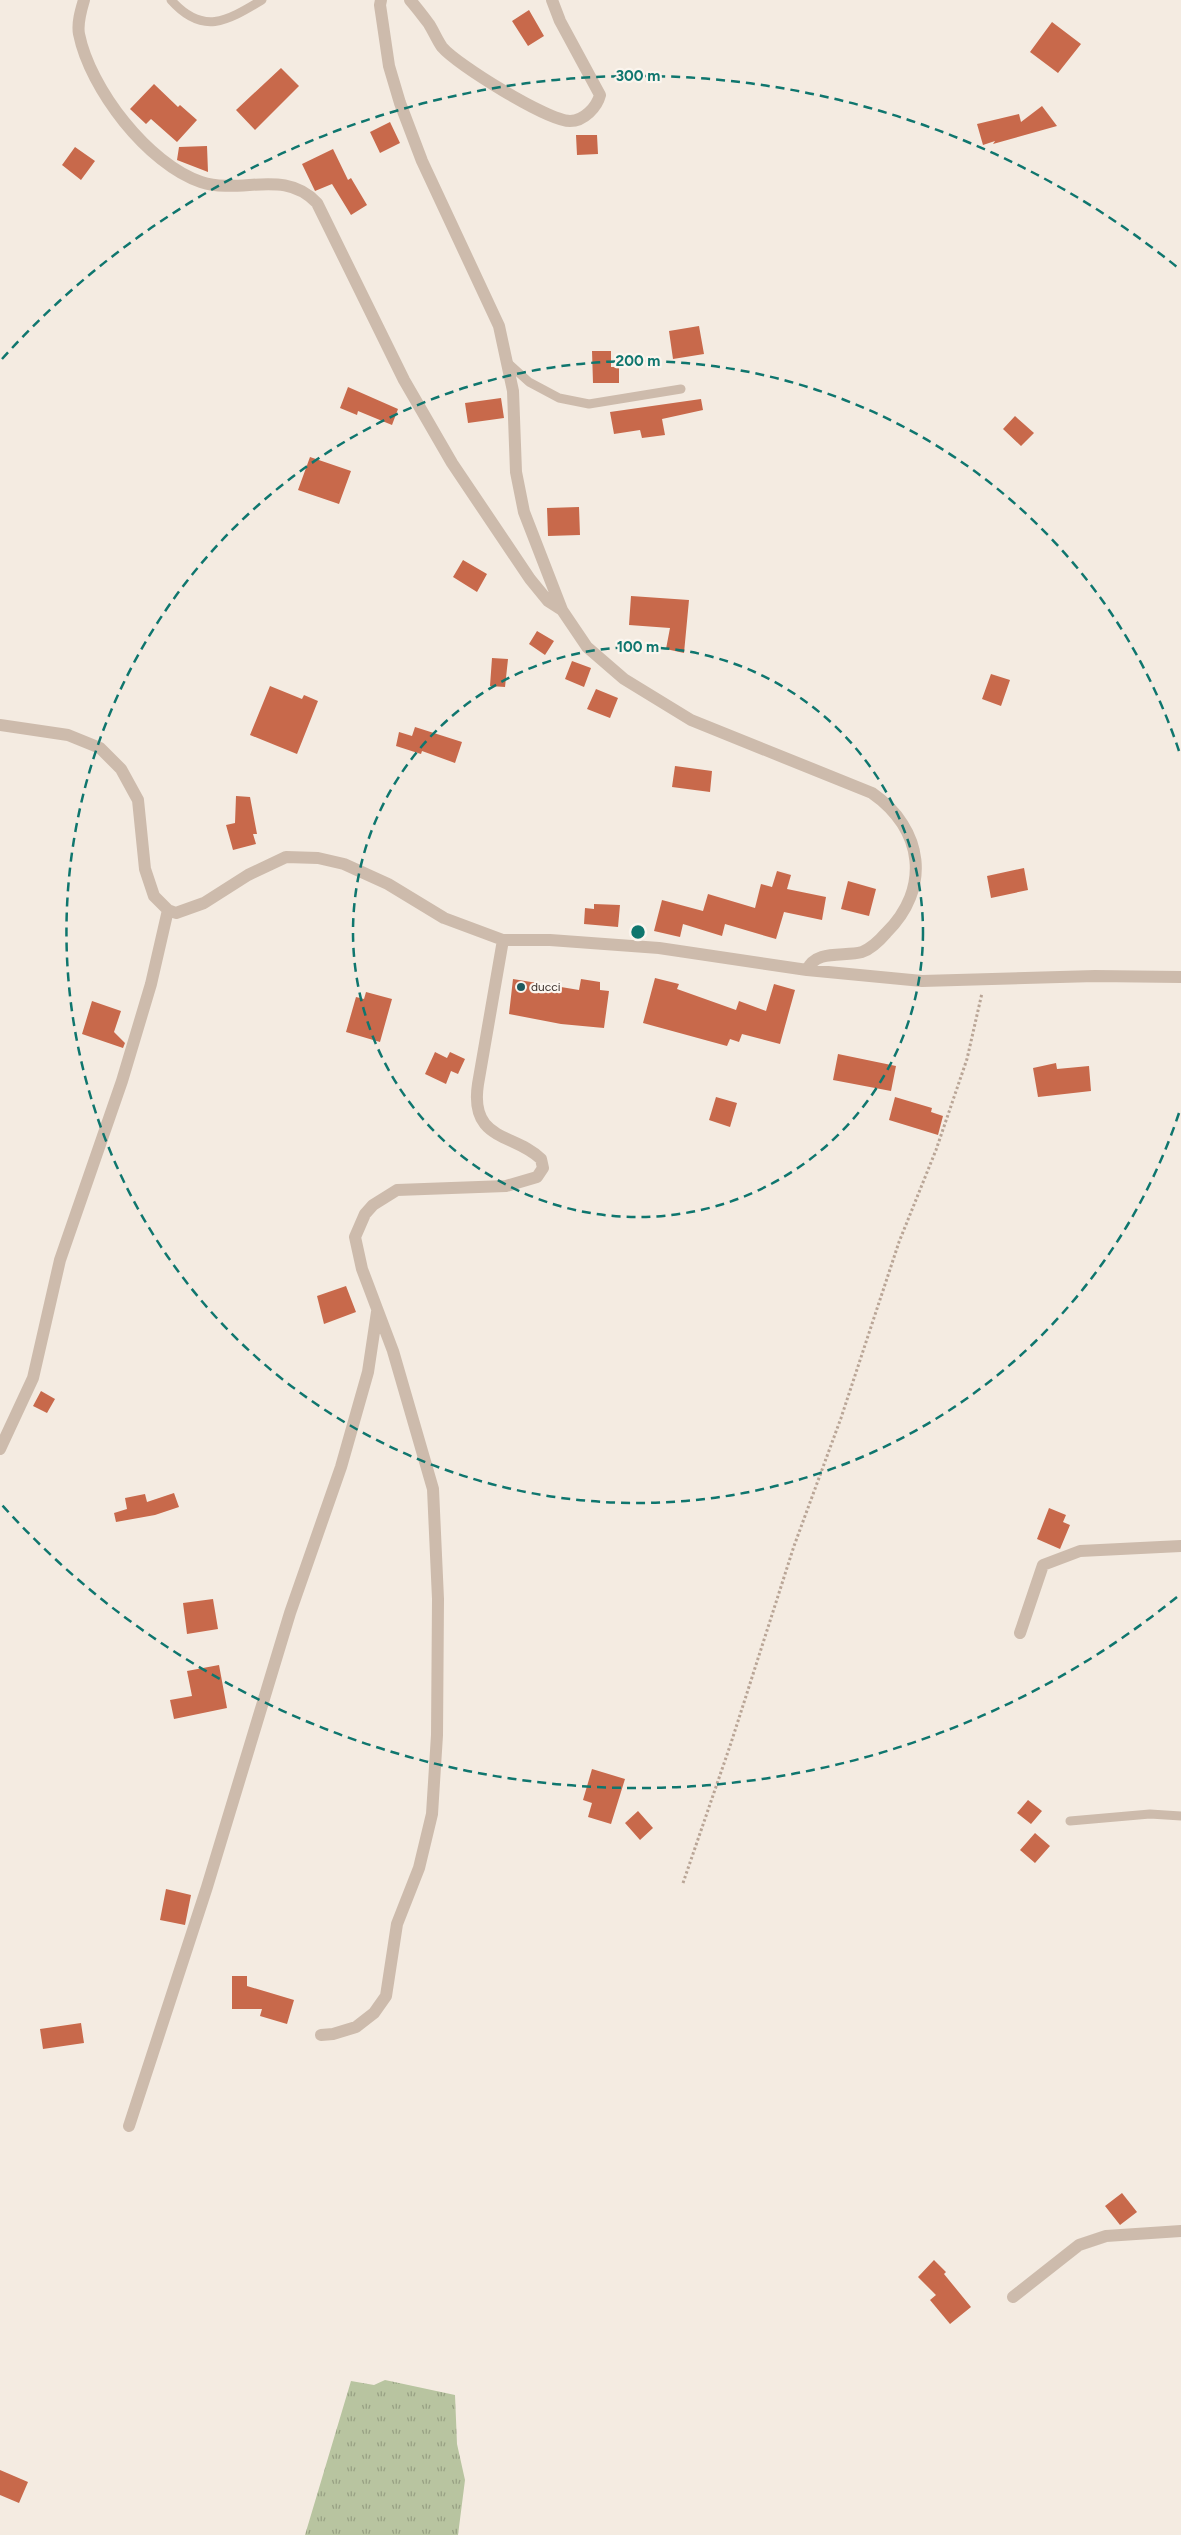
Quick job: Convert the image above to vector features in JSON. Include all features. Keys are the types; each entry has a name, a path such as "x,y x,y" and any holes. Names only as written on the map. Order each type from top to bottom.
{"street":[{"path":"84,0 79,32 92,72 124,121 154,154 187,177 204,183 225,187 282,183 298,188 317,203 404,380 452,463 530,579 548,601 562,610"},
{"path":"381,0 381,14 389,66 400,103 422,161 499,326 514,390 516,472 524,512 562,610 587,647 624,679 660,702 691,720 744,743 872,793 884,801 902,824 914,852 916,867 916,883 905,910 886,933 863,952 823,956 814,961 807,970"},
{"path":"410,0 430,25 442,47 455,58 524,101 545,112 570,121 583,117 598,104 600,95 560,21 552,0"},
{"path":"0,725 68,735 100,748 121,769 138,800 145,870 154,896 168,910 176,913 204,903 248,875 286,857 318,858 344,864 388,884 444,918 503,940 550,940 659,948 807,970 922,981 1095,976 1181,977"},
{"path":"0,1449 33,1378 60,1260 122,1081 151,984 168,910"},
{"path":"320,2035 333,2034 356,2027 374,2013 386,1996 397,1924 419,1868 432,1814 438,1655 433,1489 392,1351 362,1268 355,1237 365,1214 380,1198 397,1190 506,1186 537,1177 541,1173 543,1168 541,1159 492,1131 480,1114 478,1104 477,1089 503,940"},
{"path":"129,2126 210,1878 290,1613 341,1467 368,1372 377,1310"},
{"path":"1020,1633 1043,1565 1080,1551 1181,1546"},
{"path":"1013,2297 1079,2245 1106,2236 1181,2231"}],"lane":[{"path":"171,0 192,18 214,24 232,18 262,0"},
{"path":"508,363 529,382 559,398 589,404 681,389"},
{"path":"1070,1821 1150,1814 1181,1816"}],"path":[{"path":"683,1884 731,1743 794,1546 841,1418 899,1242 936,1150 967,1059 985,980"}],"green space":[{"path":"385,2380 455,2395 457,2444 465,2480 458,2535 305,2535 351,2381 374,2385"}],"building":[{"path":"529,10 544,36 528,46 512,21"},
{"path":"1052,22 1081,44 1058,73 1030,52"},
{"path":"281,68 299,86 255,130 236,110"},
{"path":"154,84 178,107 180,105 197,120 177,142 151,119 146,124 130,109"},
{"path":"1042,106 1057,126 993,144 995,141 983,145 977,124 1019,114 1021,122"},
{"path":"390,122 400,143 380,153 370,132"},
{"path":"576,135 597,135 598,154 577,155"},
{"path":"207,146 208,172 177,160 179,147"},
{"path":"75,147 95,161 81,180 62,165"},
{"path":"333,149 348,180 351,178 367,205 351,215 332,184 315,191 302,164"},
{"path":"699,326 704,354 673,359 669,331"},
{"path":"592,351 611,351 611,367 619,367 619,383 593,383"},
{"path":"348,387 398,409 392,425 358,411 357,415 340,408"},
{"path":"501,398 504,418 468,423 465,403"},
{"path":"701,399 703,410 662,419 665,435 642,438 640,430 614,434 610,412"},
{"path":"1015,416 1034,433 1021,446 1003,429"},
{"path":"310,457 351,471 339,504 298,490"},
{"path":"579,507 580,535 548,536 547,508"},
{"path":"463,560 487,574 477,592 453,577"},
{"path":"631,596 689,600 684,653 666,649 670,628 629,625"},
{"path":"537,631 554,641 545,655 529,644"},
{"path":"492,658 508,659 505,687 490,686"},
{"path":"572,661 591,668 584,687 565,679"},
{"path":"991,674 1010,680 1001,706 982,699"},
{"path":"270,686 302,699 304,695 318,701 297,754 250,735"},
{"path":"596,689 618,698 610,718 587,709"},
{"path":"415,727 462,742 455,763 422,751 421,754 396,746 399,732 412,736"},
{"path":"675,766 712,771 710,792 672,787"},
{"path":"236,796 250,797 257,834 253,834 256,844 233,850 226,825 235,823"},
{"path":"1024,868 1028,890 991,898 987,876"},
{"path":"777,871 791,875 787,889 826,897 822,920 784,912 776,939 725,924 722,936 683,924 680,937 654,931 662,900 703,911 708,894 755,908 761,884 772,887"},
{"path":"848,881 876,889 869,916 841,909"},
{"path":"594,904 620,905 618,927 584,924 585,908 594,909"},
{"path":"655,978 679,984 677,989 736,1010 739,1001 766,1011 774,984 795,990 780,1044 742,1034 739,1042 730,1039 727,1046 643,1023"},
{"path":"513,979 579,990 581,979 600,982 600,990 609,991 604,1028 561,1024 509,1014"},
{"path":"366,992 392,999 380,1042 346,1032 356,997 364,999"},
{"path":"92,1001 121,1011 114,1032 125,1043 123,1048 82,1034"},
{"path":"435,1052 447,1058 450,1052 465,1059 458,1074 451,1071 446,1084 425,1074"},
{"path":"838,1054 896,1066 891,1091 833,1080"},
{"path":"1056,1063 1057,1069 1089,1066 1091,1091 1038,1097 1033,1068"},
{"path":"716,1097 737,1103 730,1127 709,1120"},
{"path":"895,1097 932,1108 931,1112 943,1116 938,1135 889,1120"},
{"path":"346,1286 356,1312 324,1324 317,1296"},
{"path":"41,1391 55,1399 47,1413 33,1406"},
{"path":"174,1493 179,1507 155,1515 116,1522 114,1513 127,1509 125,1498 145,1494 147,1502"},
{"path":"1049,1508 1066,1515 1063,1522 1070,1525 1060,1549 1037,1539"},
{"path":"213,1599 218,1629 187,1634 183,1603"},
{"path":"219,1665 227,1708 174,1719 170,1700 192,1696 187,1671"},
{"path":"592,1769 625,1779 611,1824 588,1817 592,1803 583,1800"},
{"path":"1028,1800 1042,1811 1031,1824 1017,1813"},
{"path":"638,1811 653,1828 640,1840 625,1823"},
{"path":"1035,1833 1050,1846 1035,1863 1020,1850"},
{"path":"166,1889 191,1895 185,1925 160,1920"},
{"path":"232,1976 247,1976 247,1986 294,2000 287,2024 260,2016 262,2009 232,2009"},
{"path":"81,2023 84,2043 43,2049 40,2029"},
{"path":"1122,2193 1137,2212 1120,2225 1105,2206"},
{"path":"934,2260 946,2272 944,2274 971,2307 950,2324 930,2300 936,2295 918,2277"},
{"path":"0,2470 28,2482 19,2503 0,2495"}],"place":[{"name":"ducci","path":"521,987"}]}
